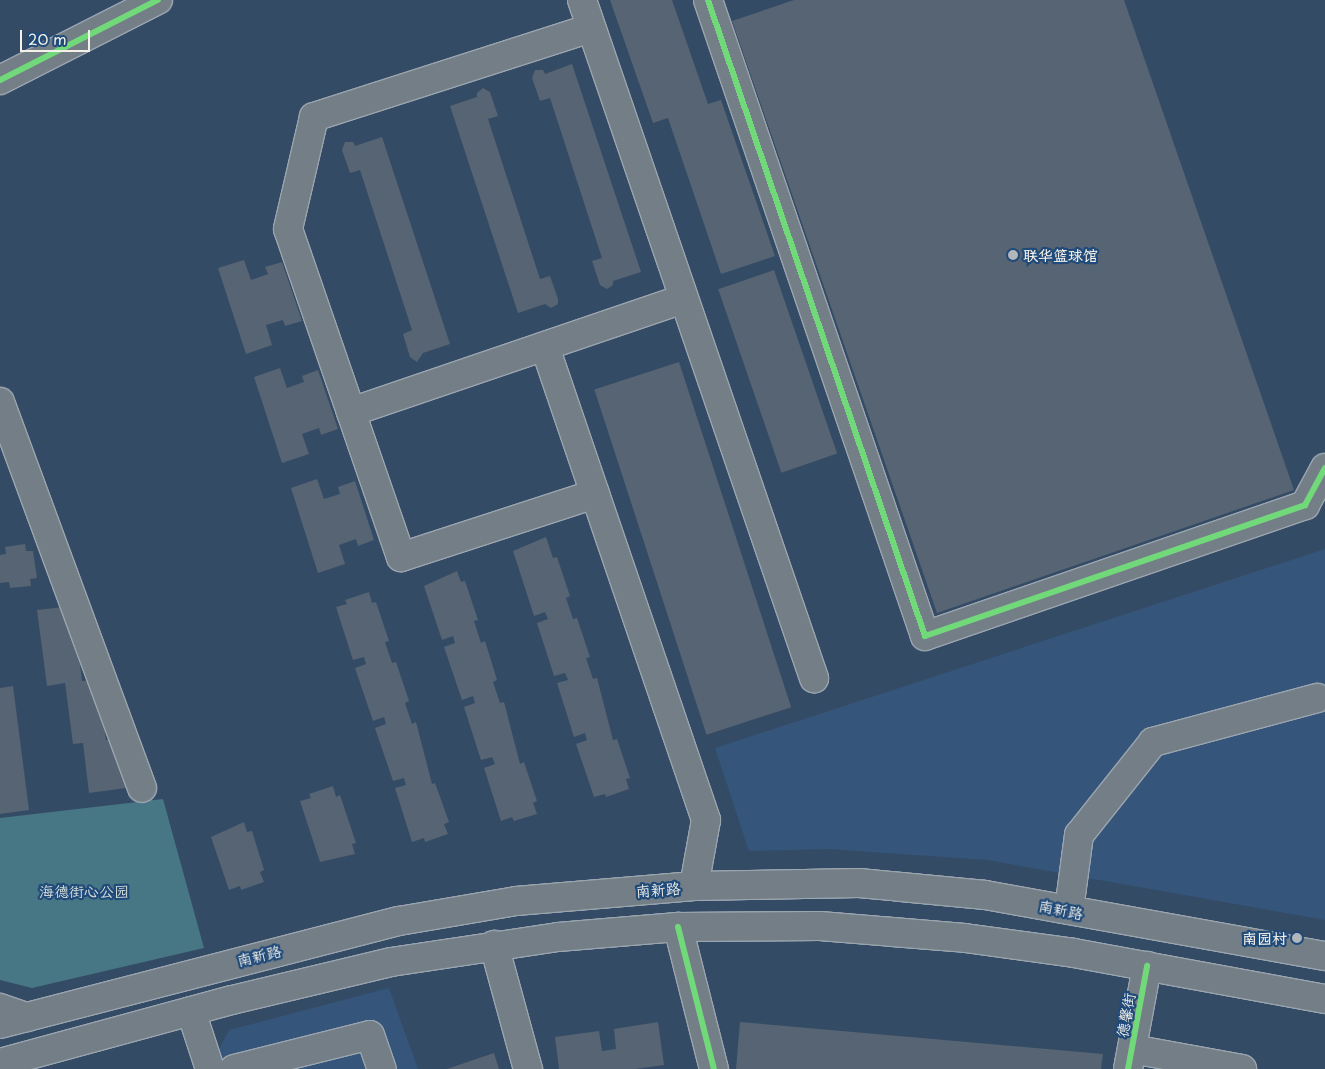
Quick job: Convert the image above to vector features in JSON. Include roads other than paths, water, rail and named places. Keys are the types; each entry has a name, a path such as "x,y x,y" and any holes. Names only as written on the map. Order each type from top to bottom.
{"main road":[{"path":"0,80 158,0"},
{"path":"582,0 814,678"},
{"path":"708,0 925,636 1305,505 1325,468"},
{"path":"591,28 314,117 288,230 401,557 595,494"},
{"path":"351,412 545,348 683,299"},
{"path":"545,348 706,820 694,886"},
{"path":"0,402 142,788"},
{"path":"1068,910 1079,835 1153,742 1317,698"},
{"name":"南新路","path":"0,1024 408,920 516,901 694,886 859,884 985,895 1325,956"},
{"path":"0,1063 191,1011 392,962 494,945 678,926 770,925 918,933 1028,946 1325,999"},
{"path":"678,926 714,1069"},
{"path":"494,945 528,1069"},
{"name":"德馨街","path":"1130,1059 1147,966"},
{"path":"0,1008 26,1017"},
{"path":"191,1011 210,1069"},
{"path":"234,1069 370,1035 382,1069"},
{"path":"1130,1059 1242,1069"}],"place":[{"name":"联华篮球馆","path":"1013,255"},
{"name":"南园村","path":"1297,938"}],"park label":[{"name":"海德街心公园","path":"84,891"}]}
